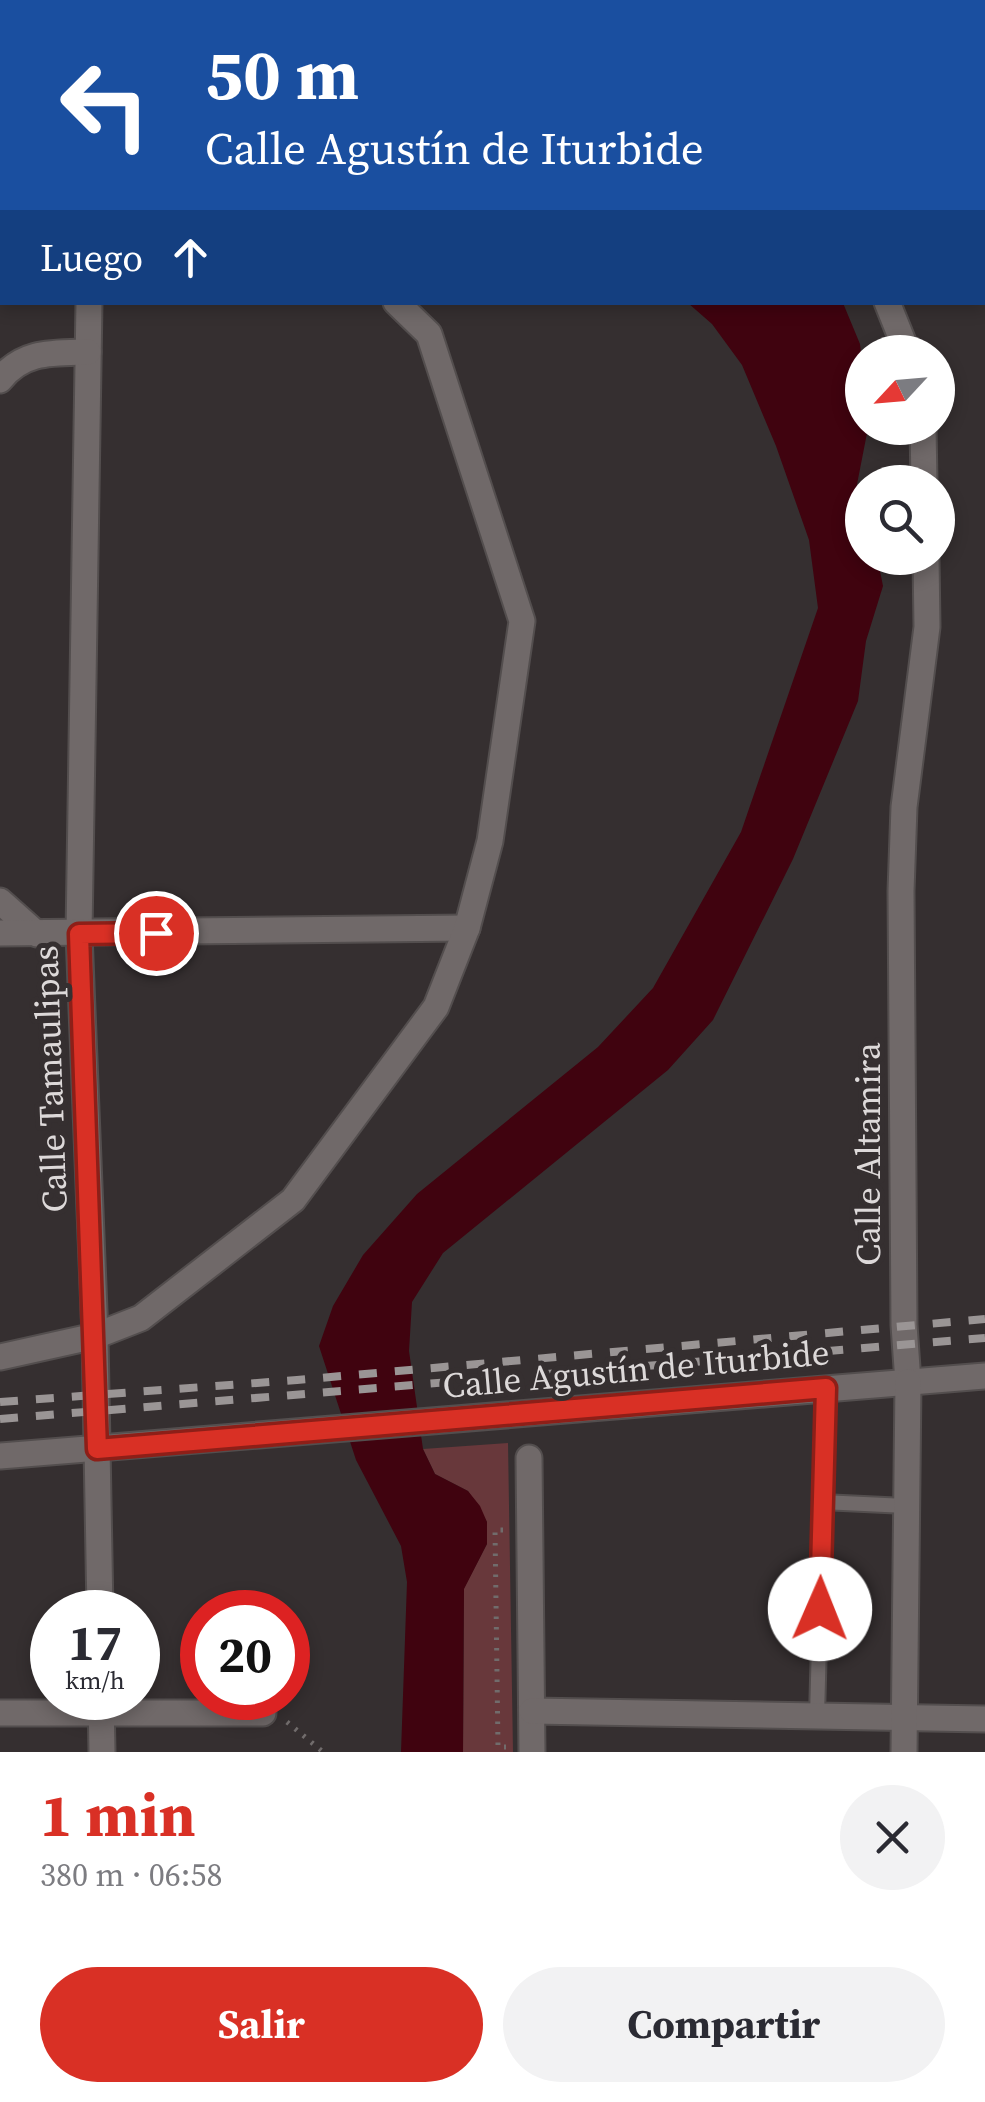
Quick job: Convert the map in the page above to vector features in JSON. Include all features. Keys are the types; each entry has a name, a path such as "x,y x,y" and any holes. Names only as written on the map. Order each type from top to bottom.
{"street":[{"name":"Calle Tamaulipas","path":"89,305 79,934 95,1336 100,1590"},
{"path":"0,1357 95,1336 141,1318 293,1200 436,1007 466,928 490,841 522,621 429,334 399,305"},
{"path":"889,305 901,335"},
{"path":"0,380 10,366 34,354 88,352"},
{"name":"Calle Altamira","path":"904,1752 908,1382 904,1325 901,892 904,808 928,627 926,575"},
{"path":"0,901 38,934"},
{"path":"0,934 466,928"},
{"name":"Calle Agustín de Iturbide","path":"0,1456 985,1376"},
{"path":"528,1458 532,1752"},
{"path":"0,1713 30,1711"},
{"path":"532,1712 985,1719"},
{"path":"101,1720 102,1752"}],"lane":[{"path":"818,1716 826,1388"},
{"path":"822,1502 906,1506"}],"path":[{"path":"509,1752 509,1747 498,1747 495,1530 528,1530"},
{"path":"284,1720 322,1752"}],"shaded area":[{"path":"690,305 844,305 856,335 845,335 845,445 865,445 861,465 845,465 845,575 881,575 883,586 866,641 858,701 793,859 713,1020 668,1070 443,1253 412,1302 409,1351 423,1449 435,1474 468,1491 480,1506 487,1522 487,1544 464,1589 463,1752 401,1752 407,1582 401,1546 356,1460 319,1346 333,1306 363,1255 417,1194 598,1047 653,988 741,832 818,608 809,540 742,365 712,324"},
{"path":"508,1443 513,1752 463,1752 464,1588 487,1544 487,1522 468,1491 435,1474 423,1449"}],"railway":[{"path":"0,1402 297,1380 985,1319"},
{"path":"0,1419 985,1338"}],"route":[{"path":"156,933 79,934 97,1449 826,1388 820,1609"}]}
